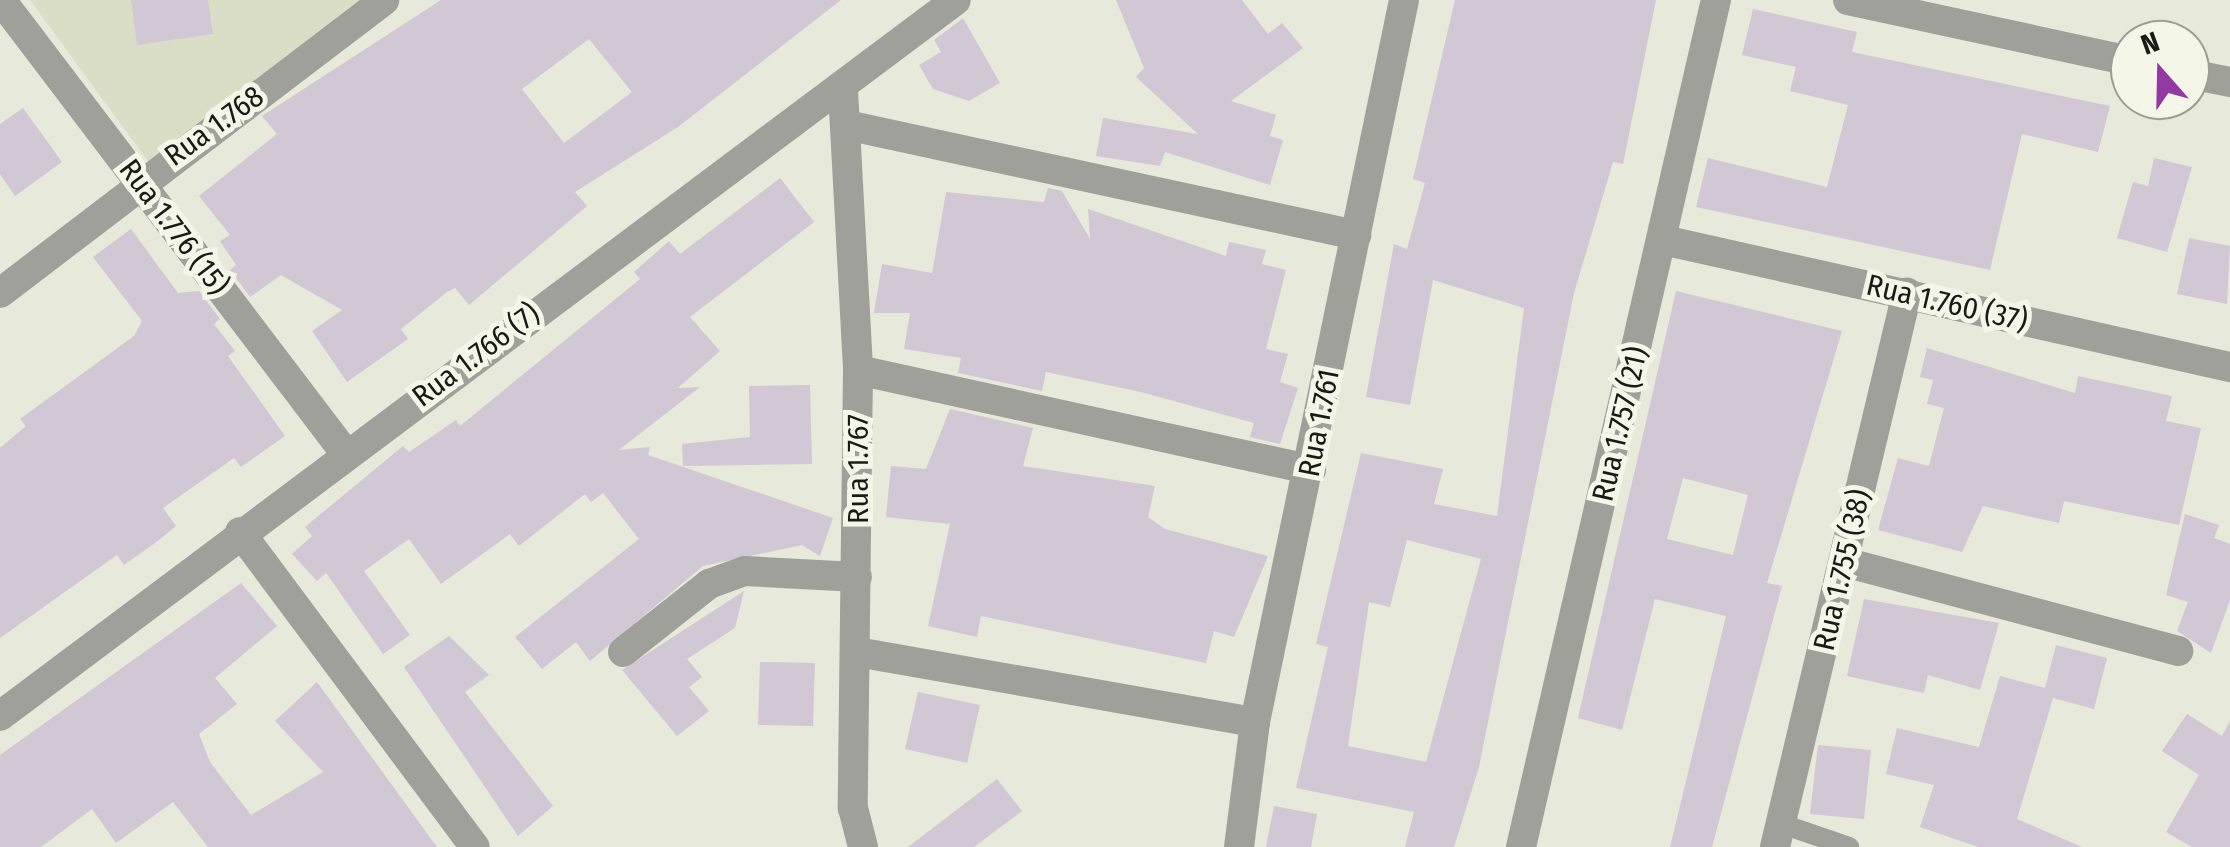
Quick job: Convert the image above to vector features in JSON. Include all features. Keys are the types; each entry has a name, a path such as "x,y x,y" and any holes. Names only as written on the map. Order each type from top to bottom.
{"street":[{"name":"Rua 1.776 (15)","path":"1,0 346,454"},
{"name":"Rua 1.768","path":"0,294 139,182 384,0"},
{"name":"Rua 1.766 (7)","path":"0,716 643,226 843,92 956,0"},
{"name":"Rua 1.761","path":"1239,847 1255,722 1311,470 1404,0"},
{"name":"Rua 1.757 (21)","path":"1522,847 1716,0"},
{"path":"1848,0 2110,56"},
{"name":"Rua 1.767","path":"843,92 851,126 858,370 853,808 863,847"},
{"path":"851,126 1356,235"},
{"name":"Rua 1.760 (37)","path":"1663,240 2230,368"},
{"name":"Rua 1.755 (38)","path":"1778,836 1906,293"},
{"path":"858,370 1311,470"},
{"path":"240,532 474,847"},
{"path":"1844,562 2178,651"},
{"path":"622,652 709,584 745,570 858,577"},
{"path":"857,652 1255,722"}],"lane":[{"path":"1778,836 1849,847"}],"shaded area":[{"path":"30,0 361,0 150,164"}],"building":[{"path":"131,0 208,0 213,34 137,45"},
{"path":"441,0 841,0 678,127 575,192 587,206 469,305 455,288 447,292 401,329 408,339 347,382 312,331 342,310 281,275 250,297 230,270 236,265 220,241 230,235 199,196 277,134 262,116","holes":["589,39 632,92 564,143 522,89"]},
{"path":"1116,0 1242,0 1268,34 1282,23 1303,48 1231,101 1276,115 1270,136 1283,140 1270,185 1165,152 1160,166 1096,156 1103,118 1198,134 1136,77 1144,68"},
{"path":"1455,0 1656,0 1623,164 1613,162 1574,293 1479,767 1454,847 1405,847 1414,812 1296,788 1328,647 1316,644 1361,453 1443,469 1434,504 1497,516 1524,308 1433,280 1410,405 1366,397 1394,244 1407,249 1425,183 1413,179","holes":["1407,540 1481,559 1426,762 1348,746 1369,602 1390,607"]},
{"path":"1753,9 1857,32 1852,52 2110,106 2098,152 2022,134 1990,270 1696,207 1708,158 1827,187 1848,105 1790,91 1796,67 1742,55"},
{"path":"963,18 1000,83 969,101 933,89 919,65 941,52 934,40"},
{"path":"23,108 62,162 15,196 0,174 0,124"},
{"path":"2154,158 2192,167 2167,252 2117,238 2133,182 2148,186"},
{"path":"780,178 814,222 690,317 720,351 678,388 700,387 619,450 650,447 648,455 833,518 820,556 802,545 703,566 590,661 576,642 542,669 515,637 639,539 603,493 591,502 585,494 519,546 510,534 441,584 409,539 364,571 410,635 383,654 326,573 317,581 292,554 312,536 305,527 403,446 409,452 456,420 460,426 640,279 634,272 669,241 680,254"},
{"path":"1048,188 1062,191 1090,239 1088,209 1226,256 1229,242 1266,250 1262,264 1286,270 1266,349 1288,354 1280,382 1298,388 1280,444 1250,437 1254,423 1141,392 1046,372 1042,391 958,373 961,358 904,349 910,313 874,313 882,264 932,273 946,192 1044,202"},
{"path":"131,229 178,293 199,291 220,319 214,324 235,351 228,356 285,436 241,467 234,458 163,508 176,526 124,565 117,555 0,638 0,448 26,426 20,419 134,336 142,321 93,257"},
{"path":"2189,238 2230,246 2227,304 2177,294"},
{"path":"1676,291 1842,331 1767,583 1782,586 1712,847 1670,847 1726,616 1655,599 1622,730 1578,718","holes":["1683,478 1748,495 1733,555 1667,539"]},
{"path":"1927,348 2075,393 2078,376 2172,396 2166,421 2201,428 2179,525 2064,501 2059,523 1983,506 1962,552 1878,530 1898,458 1929,466 1944,408 1927,404 1933,380 1920,377"},
{"path":"810,385 812,464 683,466 682,444 750,437 749,386"},
{"path":"950,409 1033,428 1023,466 1155,486 1148,517 1165,529 1268,556 1234,637 1214,631 1206,663 981,616 977,637 928,626 950,524 886,517 891,466 926,469"},
{"path":"2185,514 2219,525 2214,538 2230,544 2230,600 2211,653 2177,631 2188,602 2166,595"},
{"path":"241,583 277,626 215,678 237,704 199,734 210,762 251,815 323,772 275,721 317,682 437,847 208,847 173,802 116,843 92,809 41,847 0,847 0,755"},
{"path":"744,591 735,628 687,659 702,677 689,687 709,711 677,736 622,670"},
{"path":"1864,599 1999,623 1980,690 1928,675 1924,693 1847,676"},
{"path":"449,636 489,675 465,692 553,806 518,836 404,667"},
{"path":"2056,645 2107,658 2094,709 2053,698 2017,819 2082,847 1978,847 1920,827 1934,785 1886,774 1897,728 1979,747 2000,676 2045,688"},
{"path":"760,662 815,663 813,726 758,725"},
{"path":"918,692 980,705 967,763 905,749"},
{"path":"2187,714 2222,736 2230,721 2230,847 2192,847 2166,832 2199,775 2162,751"},
{"path":"1818,745 1871,750 1864,819 1810,814"},
{"path":"997,779 1022,811 974,847 908,847"},
{"path":"1274,806 1317,814 1311,847 1266,847"}]}
